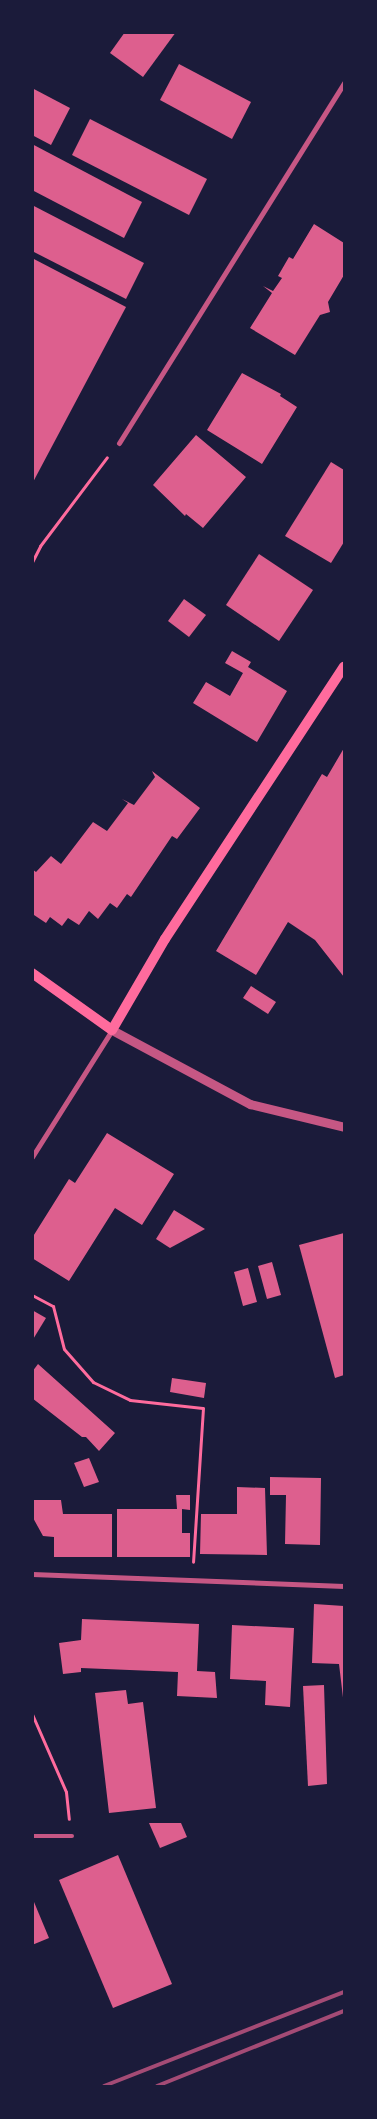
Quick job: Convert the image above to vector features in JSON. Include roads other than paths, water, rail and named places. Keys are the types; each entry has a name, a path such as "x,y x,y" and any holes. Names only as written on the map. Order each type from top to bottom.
{"main road":[{"path":"32,973 112,1030 165,939 344,667"}],"street":[{"path":"119,443 344,83"},
{"path":"32,1157 112,1030 250,1104 344,1127"},
{"path":"32,1574 344,1586"}],"lane":[{"path":"32,1836 72,1836"}],"railway":[{"path":"104,2086 344,1992"},
{"path":"157,2086 344,2011"}]}
